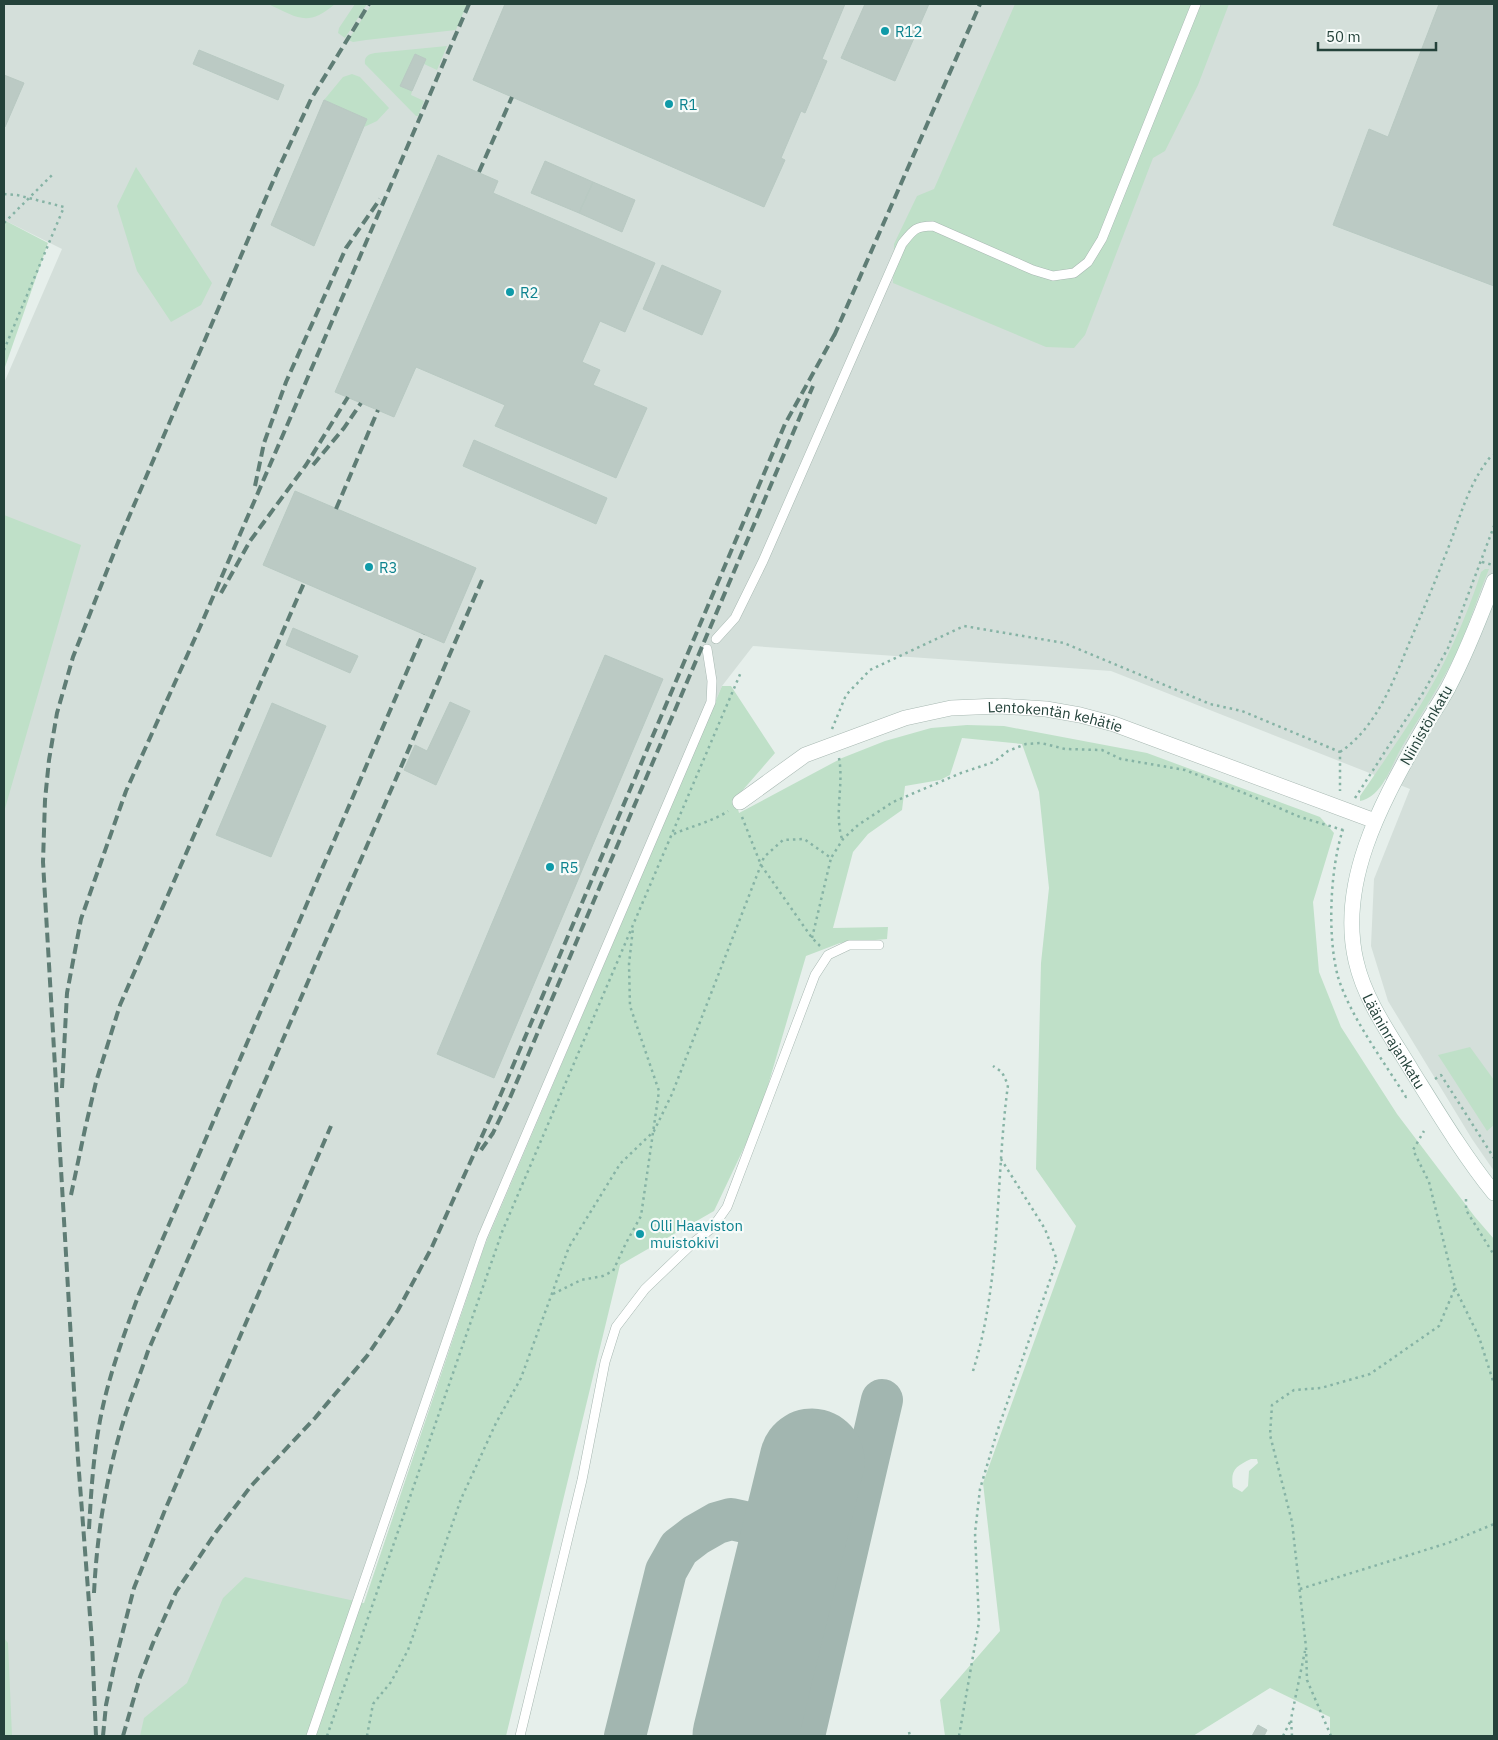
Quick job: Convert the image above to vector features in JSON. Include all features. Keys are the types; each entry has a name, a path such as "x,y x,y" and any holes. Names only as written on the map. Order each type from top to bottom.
{"street":[{"name":"Niinistönkatu","path":"1359,868 1375,821 1392,785 1446,691 1468,648 1494,581"},
{"name":"Lentokentän kehätie","path":"740,802 806,755 904,718 951,708 999,706 1046,709 1114,724 1375,821"},
{"name":"Lääninrajankatu","path":"1359,868 1352,901 1352,933 1356,961 1365,989 1376,1012 1422,1087 1494,1193"}],"lane":[{"path":"716,639 735,618 764,561 902,244 914,229 933,226 1033,270 1054,276 1074,273 1088,262 1102,239 1196,4"},
{"path":"311,1736 482,1238 711,702 712,681 707,649"},
{"path":"520,1736 582,1480 606,1362 616,1327 645,1289 693,1243 713,1227 727,1207 815,975 828,955 849,945 880,944"}],"path":[{"path":"4,223 53,174"},
{"path":"4,194 17,195 64,207 4,350"},
{"path":"1340,752 1354,743 1383,703 1446,556 1462,508 1479,472 1491,456 1494,455"},
{"path":"1345,810 1423,693 1448,648 1494,526"},
{"path":"1482,562 1494,566"},
{"path":"842,839 838,815 841,770 830,746 846,695 870,670 964,626 1064,643 1210,704 1242,711 1340,752"},
{"path":"327,1736 502,1232 741,672"},
{"path":"812,938 831,858 842,839 858,825 893,802 961,773 994,762 1008,751 1026,744 1041,743 1064,749 1102,750 1121,759 1185,770 1300,817 1343,830"},
{"path":"1340,752 1345,810 1333,889 1332,935 1338,978 1356,1017 1406,1097 1441,1075 1494,1158"},
{"path":"672,834 719,817 740,802 742,816 762,865 812,938 828,955"},
{"path":"367,1736 374,1704 391,1682 408,1650 460,1499 496,1423 520,1378 569,1247 620,1164 654,1131 672,1094 764,857 783,840 804,839 831,858"},
{"path":"551,1299 553,1294 581,1280 613,1272 626,1242 642,1216 659,1091 630,1006 629,964 634,924"},
{"path":"974,1371 982,1342 993,1279 1008,1085 1002,1072 993,1066"},
{"path":"1424,1132 1413,1150 1429,1182 1455,1288 1478,1337 1494,1384"},
{"path":"959,1736 979,1622 975,1533 980,1489 997,1432 1057,1260 1045,1229 1001,1159"},
{"path":"1466,1199 1466,1210 1494,1255"},
{"path":"1331,1736 1307,1680 1306,1647 1292,1522 1270,1435 1272,1405 1294,1390 1321,1388 1370,1374 1439,1326 1455,1288"},
{"path":"1300,1589 1448,1543 1494,1524"},
{"path":"1283,1736 1291,1719 1306,1647"},
{"path":"1291,1719 1292,1736"}],"shaded area":[{"path":"4,4 1494,4 1494,1171 1472,1139 1388,1001 1371,946 1374,879 1410,789 1111,671 753,646 722,686 484,1247 316,1736 4,1736 4,383 62,249 4,220"}],"green space":[{"path":"268,4 335,4 317,16 302,18"},
{"path":"355,4 367,4 345,38 338,33 339,28"},
{"path":"372,4 467,4 456,30 353,42 348,40"},
{"path":"1015,4 1229,4 1198,85 1165,151 1153,158 1085,335 1074,348 1046,347 893,283 894,244 917,196 934,189"},
{"path":"447,46 437,70 424,64 426,59 415,54 401,86 412,91 411,95 424,101 418,116 365,64 368,55 373,53"},
{"path":"352,74 360,77 389,108 377,121 364,127 367,119 324,100 343,77"},
{"path":"136,167 212,283 201,305 171,322 137,271 117,206"},
{"path":"4,220 48,243 4,370"},
{"path":"4,515 81,545 4,812"},
{"path":"1489,569 1451,664 1381,786 1368,798 1360,801 1360,796 1409,723 1443,666 1460,628 1481,572"},
{"path":"722,686 731,686 775,753 735,799 739,813 842,758 885,741 931,728 967,725 1004,726 1147,753 1320,817 1334,833 1313,902 1319,972 1341,1027 1397,1114 1475,1217 1494,1239 1494,1736 1330,1736 1330,1717 1270,1688 1193,1736 945,1736 940,1700 1000,1631 983,1483 1076,1226 1036,1169 1041,963 1049,888 1039,792 1022,744 962,738 950,775 940,780 905,786 902,810 868,834 853,852 833,928 888,927 887,939 840,943 806,956 759,1116 714,1211 620,1265 506,1736 140,1736 144,1718 187,1683 223,1598 245,1577 364,1603 484,1247","holes":["1251,1459 1257,1459 1258,1463 1249,1471 1248,1486 1242,1492 1233,1487 1232,1476 1235,1469"]},
{"path":"1470,1047 1494,1080 1494,1125 1487,1131 1438,1055"},
{"path":"4,1638 8,1643 12,1736 4,1736"}],"building":[{"name":"R1","path":"505,4 845,4 822,59 827,61 805,113 801,111 781,158 785,160 764,207 473,80"},
{"name":"R12","path":"865,4 929,4 895,81 841,58"},
{"path":"1439,4 1494,4 1494,286 1333,225 1369,129 1388,137"},
{"path":"199,50 284,85 278,100 193,64"},
{"path":"415,54 426,59 412,91 400,86"},
{"path":"4,75 24,83 5,127 4,126"},
{"path":"324,100 367,119 314,246 271,225"},
{"name":"R2","path":"438,155 498,181 493,193 655,263 625,332 600,321 582,362 600,370 593,385 647,408 616,478 495,426 505,405 416,367 394,417 335,392"},
{"path":"545,161 593,182 579,213 531,193"},
{"path":"593,182 635,200 622,232 579,213"},
{"path":"662,265 721,291 702,335 643,309"},
{"path":"474,440 607,498 596,524 463,466"},
{"name":"R3","path":"295,491 476,568 444,643 263,565"},
{"path":"293,628 358,656 350,673 286,645"},
{"name":"R5","path":"605,655 663,679 494,1078 437,1054"},
{"path":"450,702 470,711 436,785 404,770 415,745 427,751"},
{"path":"272,703 326,726 271,857 216,835"},
{"path":"1258,1725 1267,1730 1264,1736 1252,1736"}],"taxiway":[{"path":"804,1736 882,1400"},
{"path":"625,1736 666,1571 679,1548 696,1535 717,1523 731,1519 794,1533"}],"runway":[{"path":"745,1736 812,1461"}],"railway":[{"path":"96,1736 92,1642 78,1459 43,862 45,800 49,760 57,713 73,657 119,540 277,172 311,99 369,4"},
{"path":"62,1088 67,993 81,919 126,791 200,627 469,4"},
{"path":"834,336 980,4"},
{"path":"479,172 512,97"},
{"path":"255,486 264,443 286,382 346,248 380,199"},
{"path":"123,1736 140,1677 176,1592 216,1532 251,1486 315,1418 367,1356 398,1310 431,1249 501,1094 785,424 837,330"},
{"path":"481,1150 493,1133 509,1100 813,386"},
{"path":"221,593 250,541 306,465 348,397"},
{"path":"313,465 344,428 361,403"},
{"path":"336,509 378,410"},
{"path":"94,1593 100,1525 108,1479 119,1435 148,1351 482,580"},
{"path":"71,1195 96,1082 120,1005 304,583"},
{"path":"89,1529 91,1490 102,1409 127,1326 139,1294 423,634"},
{"path":"103,1736 106,1705 115,1662 134,1588 165,1510 331,1126"}],"place":[{"name":"R12","path":"885,31"},
{"name":"R1","path":"669,104"},
{"name":"R2","path":"510,292"},
{"name":"R3","path":"369,567"},
{"name":"R5","path":"550,867"},
{"name":"Olli Haaviston muistokivi","path":"640,1234"}]}
